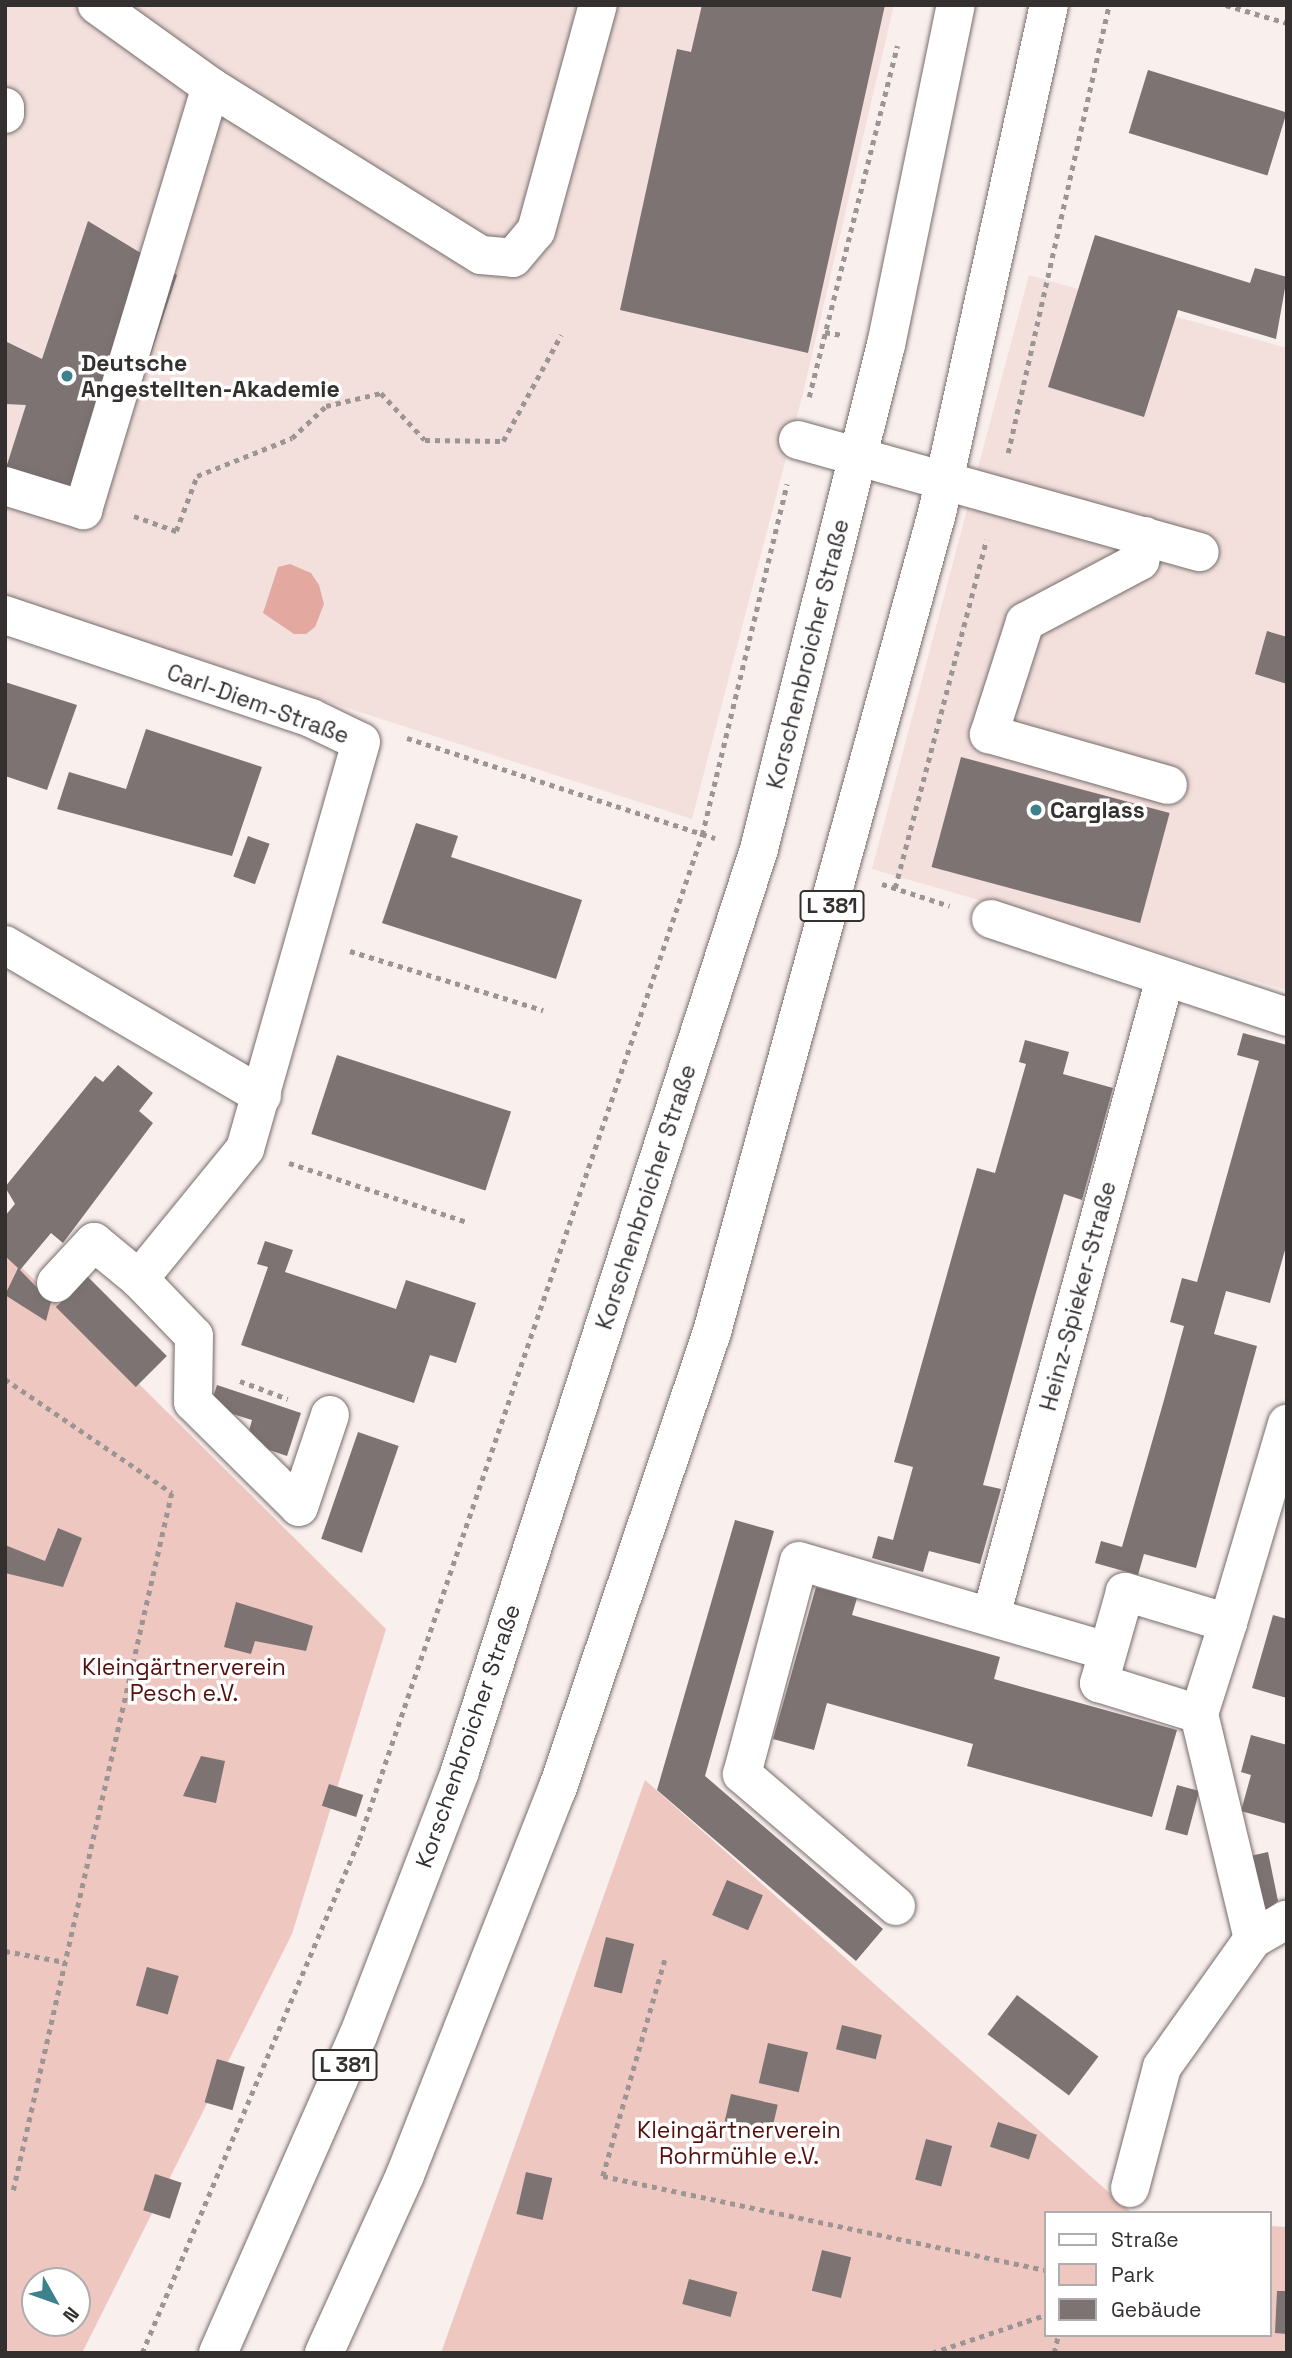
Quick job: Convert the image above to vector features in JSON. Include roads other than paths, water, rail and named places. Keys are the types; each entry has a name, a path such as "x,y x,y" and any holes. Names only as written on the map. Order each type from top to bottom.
{"main road":[{"path":"97,5 211,87 481,255 513,258 536,231 598,5"},
{"name":"Korschenbroicher Straße","path":"218,2353 358,2036 460,1771 759,849 857,459 956,5"},
{"name":"L 381","path":"324,2353 405,2175 557,1790 712,1332 945,477 1049,5"},
{"path":"5,486 83,510 211,87"},
{"path":"5,107 5,114"},
{"path":"798,440 857,459 945,477 1200,551"},
{"path":"1145,536 1140,561 1025,622 989,734 1168,785"},
{"name":"Carl-Diem-Straße","path":"5,615 311,718 361,742 308,938 245,1149 139,1279"},
{"path":"991,919 1164,982 1287,1017"},
{"path":"5,945 262,1096"},
{"name":"Heinz-Spieker-Straße","path":"991,1616 1164,982"},
{"path":"56,1283 94,1242 139,1279 194,1336 193,1402 299,1507 330,1415"},
{"path":"1253,1939 1199,1714 1287,1424"},
{"path":"896,1906 742,1774 799,1561 1107,1651"},
{"path":"1199,1714 1099,1683 1125,1592 1228,1623"},
{"path":"1130,2188 1162,2067 1253,1939 1287,1920"}],"place":[{"name":"Deutsche Angestellten-Akademie","path":"67,376"},
{"name":"Carglass","path":"1036,810"}],"park label":[{"name":"Kleingärtnerverein Pesch e.V.","path":"184,1680"},
{"name":"Kleingärtnerverein Rohrmühle e.V.","path":"739,2143"}]}
